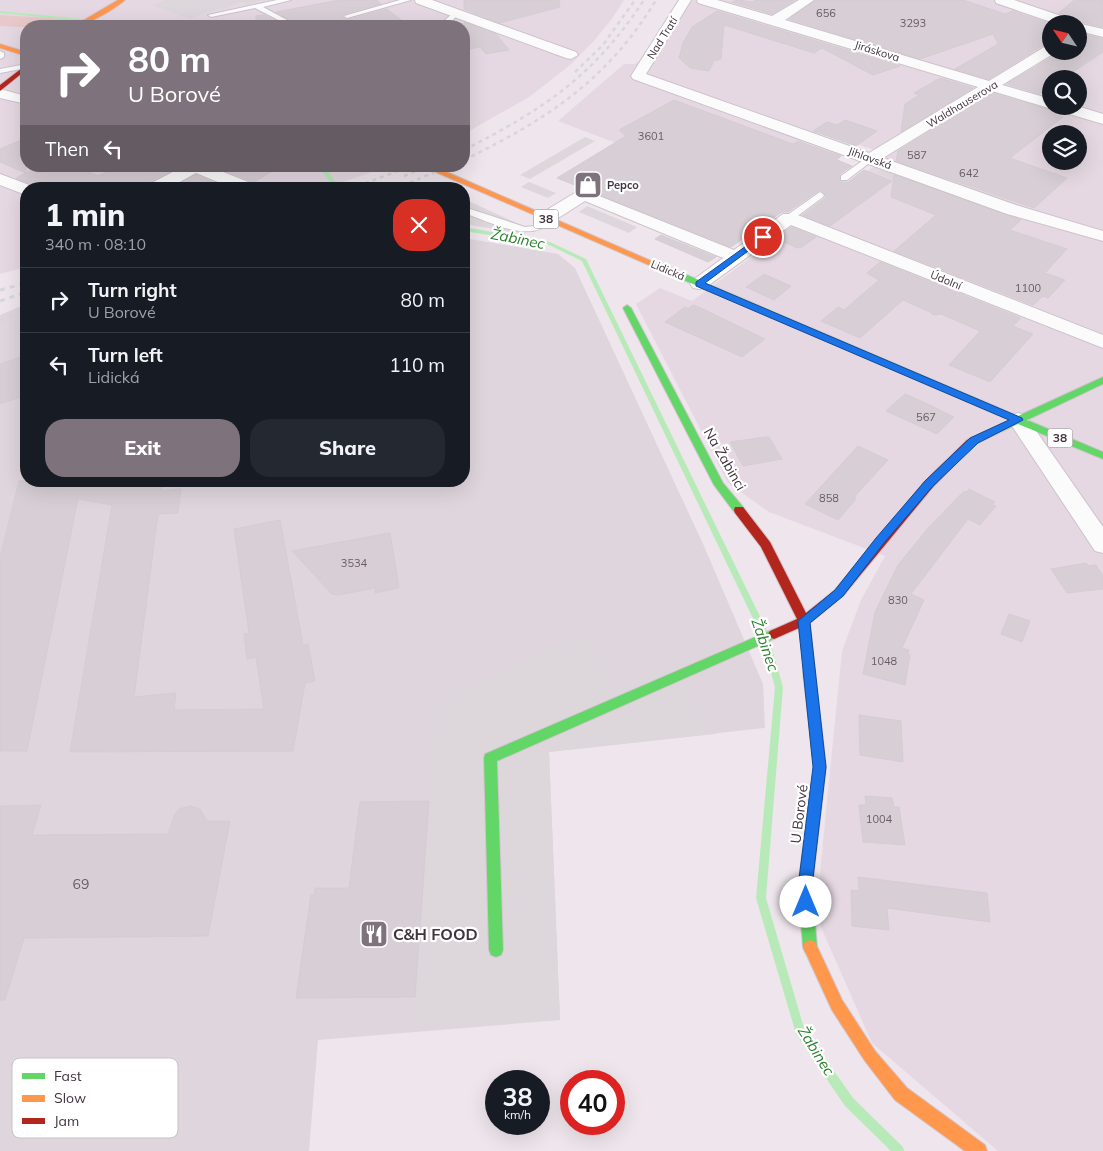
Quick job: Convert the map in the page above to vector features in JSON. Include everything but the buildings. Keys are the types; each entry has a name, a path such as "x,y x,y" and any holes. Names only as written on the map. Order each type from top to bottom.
{"street":[{"path":"90,20 110,14 122,0"},
{"path":"103,20 128,0"},
{"path":"421,0 452,20"},
{"name":"Nad Tratí","path":"638,76 685,0"},
{"name":"Jiráskova","path":"703,0 776,20 1042,101"},
{"path":"776,20 808,0"},
{"path":"1001,0 1045,15"},
{"path":"470,25 571,56"},
{"path":"1088,30 1103,33"},
{"path":"0,39 20,41"},
{"path":"0,46 20,52"},
{"name":"Waldhauserova","path":"872,158 1042,55"},
{"path":"0,91 20,72"},
{"name":"Jihlavská","path":"638,76 872,158 1013,210 1103,236"},
{"path":"0,91 20,78"},
{"path":"0,91 20,83"},
{"path":"0,91 20,98"},
{"path":"1087,114 1103,119"},
{"path":"167,182 185,172"},
{"path":"207,172 232,182"},
{"name":"Lidická","path":"440,172 463,182"},
{"path":"0,179 20,187"},
{"name":"Lidická","path":"470,185 1103,456"},
{"path":"548,219 584,195 736,257"},
{"path":"699,284 789,218"},
{"name":"Údolní","path":"789,218 1103,342"},
{"name":"Na Žabinci","path":"627,308 720,485 766,545 804,621"},
{"path":"496,950 490,758 804,621 839,593 929,484 974,440 1103,380"},
{"path":"1018,420 1103,545"},
{"name":"U Borové","path":"804,621 820,767 805,887 810,948 836,1005 870,1056 901,1094 979,1151"}],"lane":[{"path":"211,15 288,0"},
{"path":"347,16 408,0"},
{"path":"256,6 283,20"},
{"path":"0,52 0,58"},
{"path":"0,71 20,67"},
{"path":"844,178 872,158"},
{"path":"789,218 820,195"},
{"path":"470,212 524,230 536,229 548,219"}],"shaded area":[{"path":"0,0 624,0 593,42 569,66 529,97 470,131 470,20 20,20 20,172 372,172 343,182 20,182 20,269 0,274"},
{"path":"165,0 263,0 248,4 241,2 223,9 219,8 211,12 208,11 190,19 152,5"},
{"path":"678,0 1101,0 1103,26 1103,1151 998,1151 872,1043 817,918 842,651 861,600 885,556 769,512 728,483 636,304 660,288 692,301 889,155 819,131 731,187 558,121 624,64 634,64 645,58"},
{"path":"0,15 82,20 20,20 20,27 0,26"},
{"path":"585,137 595,141 530,179 520,175"},
{"path":"884,168 1003,211 996,217 877,173"},
{"path":"529,182 556,193 548,198 521,187"},
{"path":"470,202 525,227 525,234 470,225"},
{"path":"587,206 637,227 629,233 579,212"},
{"path":"470,239 558,254 575,268 704,546 763,684 765,728 549,752 560,1020 318,1040 309,1151 0,1151 0,315 20,307 20,487 470,487"},
{"path":"586,634 616,690 669,668 715,734 549,752 560,1020 416,1027 416,998 436,701"}],"waterway":[{"name":"Žabinec","path":"0,12 82,20"},
{"name":"Žabinec","path":"325,172 332,182"},
{"name":"Žabinec","path":"470,230 548,243 584,260 763,631 779,687 761,898 800,1030 849,1102 899,1151"}],"railway":[{"path":"575,72 603,45 635,0"},
{"path":"470,147 519,120 565,88 606,50 644,0"},
{"path":"470,157 522,129 573,95 617,53 656,0"},
{"path":"369,182 395,172"},
{"path":"404,176 414,172"},
{"path":"411,182 435,172"},
{"path":"0,290 20,285"},
{"path":"0,301 20,294"},
{"path":"0,321 20,312"}],"traffic: fast":[{"path":"668,270 1103,456"},
{"path":"627,308 719,485 739,510"},
{"path":"971,442 1103,380"},
{"path":"496,950 490,758 774,634"},
{"path":"809,671 820,767 805,887 810,947"}],"traffic: slow":[{"path":"88,20 122,0"},
{"path":"0,46 20,52"},
{"path":"440,172 463,182"},
{"path":"470,185 668,270"},
{"path":"810,947 837,1005 870,1056 901,1094 979,1151"}],"traffic: jam":[{"path":"0,89 20,72"},
{"path":"774,634 804,621 839,593 929,484 971,442"},
{"path":"739,510 766,545 804,621 809,671"}],"place":[{"name":"Pepco","path":"588,185"},
{"name":"C&H FOOD","path":"374,934"}],"route":[{"path":"763,237 699,284 1018,420 974,440 929,484 839,593 804,621 820,767 805,887 806,902"}]}
